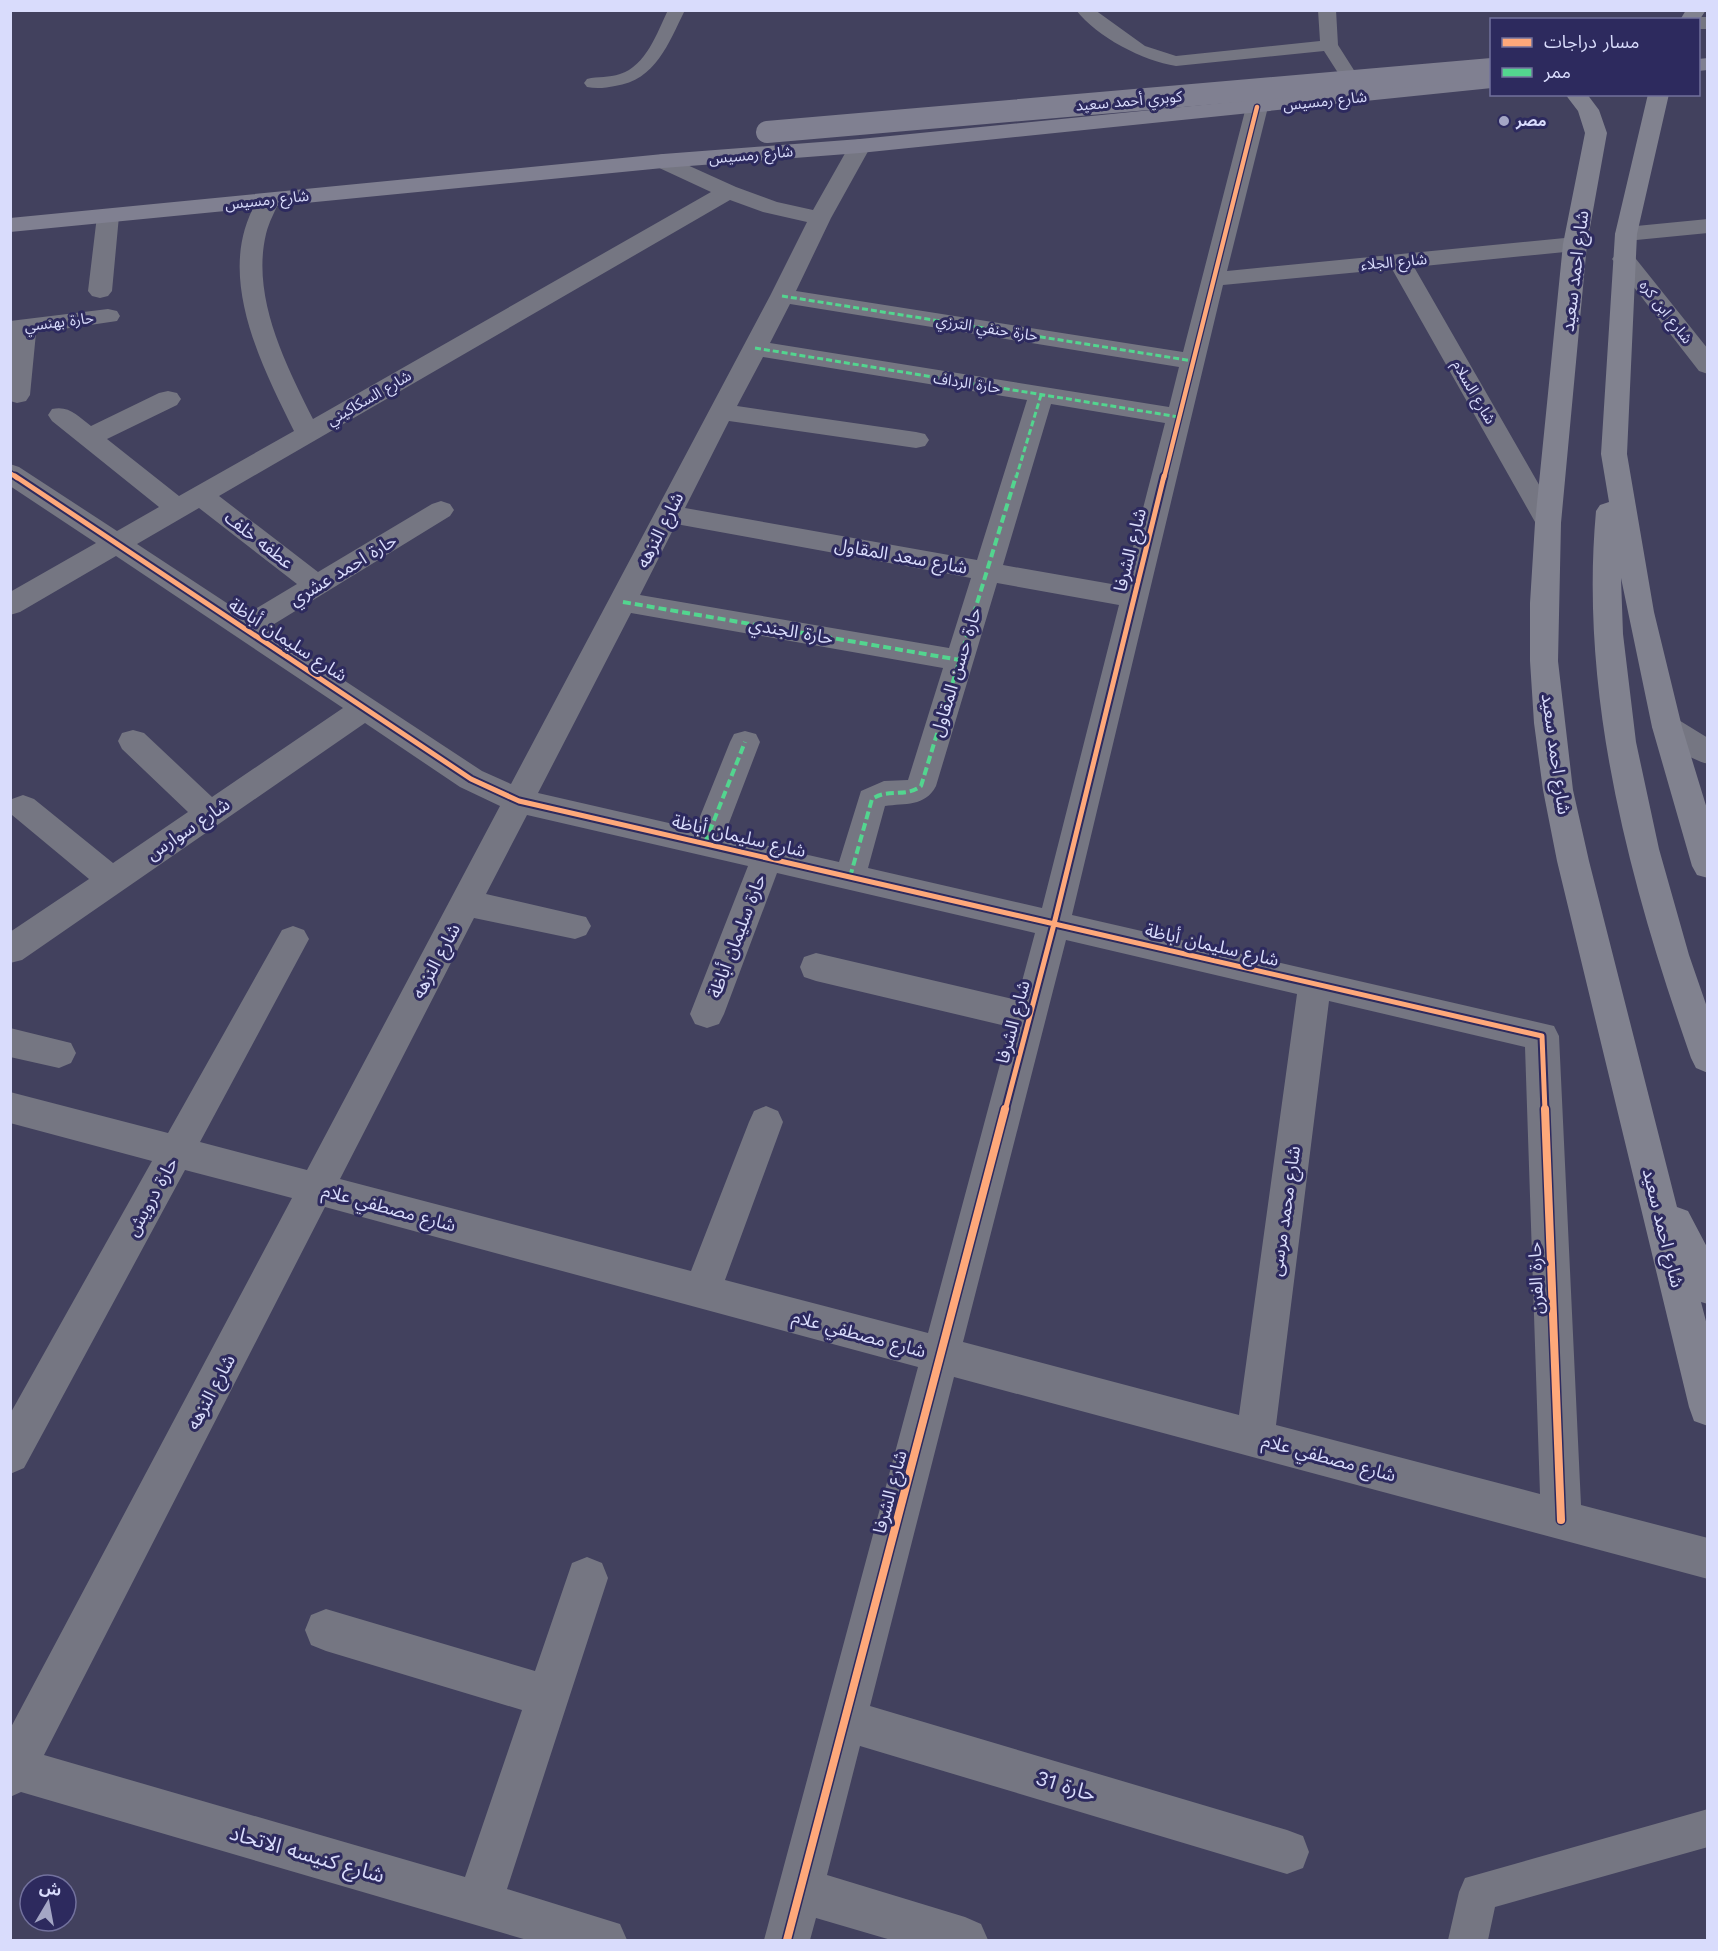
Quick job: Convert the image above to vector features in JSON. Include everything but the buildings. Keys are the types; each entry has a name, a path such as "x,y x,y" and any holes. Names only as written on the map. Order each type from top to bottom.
{"main road":[{"name":"كوبري أحمد سعيد","path":"767,132 1490,69"},
{"name":"شارع رمسيس","path":"10,225 663,161 860,146 1362,97 1490,82"},
{"name":"شارع احمد سعيد","path":"1577,96 1588,110 1596,133 1575,244 1548,523 1544,661 1558,790 1572,861 1707,1407"},
{"path":"1659,96 1625,246 1614,454 1608,520 1607,593 1612,672 1624,757 1644,851 1672,953 1707,1058"},
{"name":"شارع رمسيس","path":"202,185 767,132"},
{"path":"68,219 73,197"},
{"path":"1614,454 1640,612 1667,727 1707,866"},
{"path":"1649,1170 1707,1287"}],"street":[{"name":"شارع الشرفا","path":"787,1941 1054,924 1192,361 1257,107"},
{"name":"شارع النزهه","path":"12,1770 669,514 820,218 860,146"},
{"path":"663,161 728,192 771,207 820,218"},
{"name":"شارع السكاكيني","path":"10,604 728,192"},
{"path":"269,200 254,238 252,282 260,325 276,369 308,434"},
{"path":"100,291 108,216"},
{"path":"1625,246 1707,226"},
{"name":"شارع الجلاء","path":"1213,279 1575,244"},
{"name":"شارع ابن كره","path":"1625,246 1707,366"},
{"name":"شارع السلام","path":"1400,262 1548,523"},
{"name":"حارة حنفي الترزي","path":"782,296 1192,361"},
{"name":"حارة بهنسي","path":"17,328 108,316"},
{"path":"17,328 17,395"},
{"name":"حارة الرداف","path":"755,348 1179,417"},
{"name":"حارة حسن المقاول","path":"850,877 872,799 885,792 908,794 921,786 1041,395"},
{"path":"88,438 168,399"},
{"path":"722,412 916,440"},
{"name":"عطفه خلف","path":"61,415 88,438 318,586"},
{"name":"شارع سليمان أباظة","path":"10,473 471,779 519,801 1542,1036"},
{"name":"حارة احمد عشري","path":"245,629 441,510"},
{"name":"شارع سعد المقاول","path":"669,514 1134,598"},
{"name":"حارة الجندي","path":"623,602 960,660"},
{"name":"شارع سوارس","path":"10,950 365,708"},
{"path":"1667,727 1707,753"},
{"path":"133,741 210,814"},
{"path":"705,843 745,742"},
{"path":"23,807 113,881"},
{"name":"حارة سليمان أباظة","path":"706,1014 767,858"},
{"path":"466,903 575,926"},
{"name":"حارة درويش","path":"10,1454 293,939"},
{"path":"816,967 1030,1017"},
{"name":"شارع محمد مرسى","path":"1255,1438 1315,984"},
{"name":"حارة الفرن","path":"1542,1036 1561,1520"},
{"path":"10,1042 58,1053"},
{"name":"شارع مصطفي علام","path":"10,1107 1707,1559"},
{"path":"702,1292 766,1122"},
{"path":"479,1904 587,1578"},
{"path":"326,1630 548,1696"},
{"name":"حارة 31","path":"844,1720 1287,1852"},
{"name":"شارع كنيسه الاتحاد","path":"12,1770 604,1941"},
{"path":"800,1890 965,1941"}],"lane":[{"path":"593,83 614,81 634,75 646,65 677,10"},
{"path":"1084,10 1135,48 1165,60 1176,61 1329,45"},
{"path":"1328,10 1329,45 1362,97"},
{"path":"1468,1941 1479,1892 1707,1828"}],"marked path":[{"path":"782,296 1193,361"},
{"path":"755,348 1179,417"},
{"path":"850,877 872,799 884,793 909,793 921,786 1041,395"},
{"path":"623,602 960,660"},
{"path":"705,843 745,742"}],"cycle path":[{"path":"787,1940 1054,924 1257,107"},
{"path":"10,473 471,779 519,801 1542,1036 1561,1520"}],"place":[{"name":"مصر","path":"1504,121"}]}
